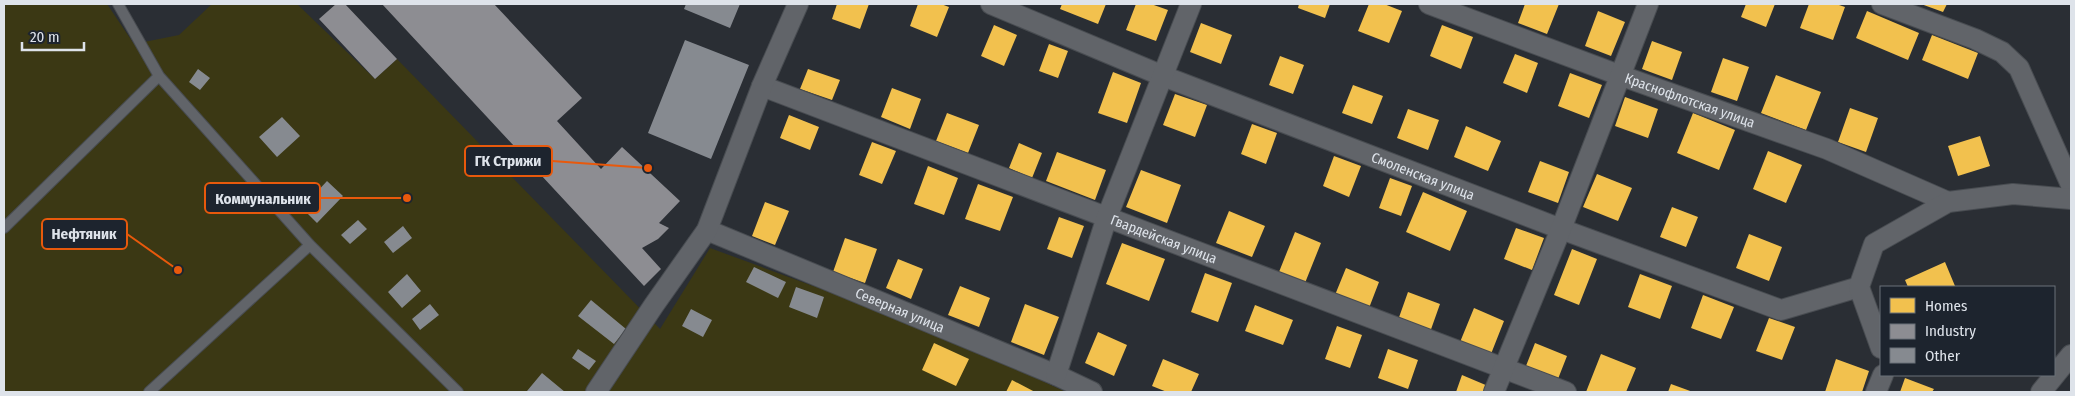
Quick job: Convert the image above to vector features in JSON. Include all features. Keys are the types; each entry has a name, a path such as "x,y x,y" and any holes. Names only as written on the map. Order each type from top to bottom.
{"street":[{"path":"596,392 707,230 762,86 798,4"},
{"name":"Смоленская улица","path":"991,4 1163,76 1561,229 1781,310 1859,287"},
{"path":"1056,375 1108,217 1191,4"},
{"name":"Краснофлотская улица","path":"1429,4 1619,75 1827,148 1948,202"},
{"path":"1494,392 1561,229 1648,4"},
{"path":"1882,4 1975,39 2002,52 2019,68 2071,185"},
{"name":"Гвардейская улица","path":"762,86 1566,392"},
{"path":"1880,345 1859,287 1874,244 1948,202 2013,194 2071,199"},
{"name":"Северная улица","path":"707,230 1056,375 1092,392"},
{"path":"2055,375 2071,355"},
{"path":"1876,392 1883,376"},
{"path":"2041,392 2054,376"}],"lane":[{"path":"118,4 159,76 310,245 458,392"},
{"path":"4,228 159,76"},
{"path":"149,392 310,245"}],"shaded area":[{"path":"4,4 107,4 134,44 179,35 212,4 297,4 375,79 397,59 660,329 710,248 922,326 1066,392 4,392"}],"building: Homes":[{"path":"837,4 869,4 860,29 832,19"},
{"path":"918,4 941,4 949,7 937,37 910,26"},
{"path":"1062,4 1106,4 1098,24 1060,9"},
{"path":"1136,4 1151,4 1168,10 1156,41 1126,30"},
{"path":"1299,4 1330,4 1325,18 1298,8"},
{"path":"1369,4 1384,4 1402,11 1389,43 1358,31"},
{"path":"1525,4 1559,4 1547,34 1518,23"},
{"path":"1746,4 1775,4 1766,27 1741,17"},
{"path":"1809,4 1836,4 1845,7 1833,40 1800,28"},
{"path":"1921,4 1947,4 1943,12"},
{"path":"1598,11 1625,22 1611,56 1585,46"},
{"path":"1867,11 1919,33 1908,60 1856,38"},
{"path":"1201,23 1232,35 1221,64 1190,52"},
{"path":"994,25 1017,35 1004,66 981,56"},
{"path":"1442,25 1473,37 1461,69 1430,56"},
{"path":"1932,35 1978,53 1968,79 1922,60"},
{"path":"1652,41 1682,52 1672,80 1642,69"},
{"path":"1049,44 1068,51 1058,78 1039,71"},
{"path":"1515,54 1538,63 1527,93 1503,83"},
{"path":"1280,56 1304,65 1293,94 1269,85"},
{"path":"1723,58 1749,67 1737,101 1711,92"},
{"path":"808,69 840,80 832,100 800,89"},
{"path":"1113,72 1141,83 1127,123 1098,113"},
{"path":"1570,73 1602,85 1589,118 1558,106"},
{"path":"1776,75 1821,92 1806,130 1761,113"},
{"path":"1353,85 1383,96 1372,124 1342,113"},
{"path":"892,88 921,99 910,129 881,117"},
{"path":"1175,94 1207,105 1195,137 1163,125"},
{"path":"1625,97 1658,109 1648,138 1615,126"},
{"path":"1850,108 1878,118 1866,152 1838,142"},
{"path":"1408,109 1439,120 1428,150 1397,138"},
{"path":"947,113 979,125 968,153 936,141"},
{"path":"1693,113 1735,130 1719,170 1677,153"},
{"path":"789,115 819,127 810,150 780,138"},
{"path":"1252,124 1277,133 1266,164 1241,154"},
{"path":"1466,126 1501,141 1488,171 1454,157"},
{"path":"1980,136 1990,166 1958,176 1948,146"},
{"path":"872,142 896,151 882,184 859,175"},
{"path":"1019,143 1042,153 1032,178 1009,168"},
{"path":"1768,151 1802,165 1786,203 1753,189"},
{"path":"1057,152 1106,170 1095,200 1046,181"},
{"path":"1334,156 1361,166 1349,197 1323,186"},
{"path":"1540,161 1569,172 1558,203 1528,192"},
{"path":"928,166 958,178 944,215 914,204"},
{"path":"1141,170 1181,185 1167,223 1126,207"},
{"path":"1597,174 1632,188 1618,221 1583,207"},
{"path":"1390,178 1412,186 1401,216 1379,208"},
{"path":"978,184 1013,197 1000,231 965,219"},
{"path":"1423,192 1467,211 1450,251 1406,232"},
{"path":"765,202 789,211 775,245 752,236"},
{"path":"1672,207 1698,217 1686,247 1660,237"},
{"path":"1229,211 1265,226 1252,257 1216,243"},
{"path":"1059,217 1084,226 1072,258 1047,249"},
{"path":"1516,228 1544,238 1532,270 1504,259"},
{"path":"1295,232 1321,243 1305,283 1279,272"},
{"path":"1749,234 1782,247 1769,281 1736,268"},
{"path":"845,238 877,249 865,283 833,272"},
{"path":"1122,243 1165,259 1149,301 1106,284"},
{"path":"1572,249 1597,259 1579,305 1554,295"},
{"path":"898,259 923,269 911,299 886,288"},
{"path":"1945,262 1955,286 1908,286 1905,280"},
{"path":"1346,268 1379,282 1369,308 1335,295"},
{"path":"1205,273 1232,283 1218,322 1191,312"},
{"path":"1640,274 1672,286 1660,319 1628,307"},
{"path":"960,286 990,298 979,327 948,315"},
{"path":"1408,292 1440,304 1429,335 1397,323"},
{"path":"1703,295 1734,307 1721,339 1691,328"},
{"path":"1025,304 1059,317 1044,355 1011,342"},
{"path":"1255,305 1293,320 1283,345 1245,331"},
{"path":"1474,308 1504,321 1489,359 1458,347"},
{"path":"1769,318 1795,327 1782,360 1756,351"},
{"path":"1337,326 1362,335 1350,368 1325,359"},
{"path":"1098,332 1127,345 1114,376 1085,363"},
{"path":"934,343 969,359 956,386 922,370"},
{"path":"1535,343 1567,356 1556,384 1524,371"},
{"path":"1388,349 1418,360 1408,389 1378,378"},
{"path":"1601,354 1636,368 1626,392 1586,392"},
{"path":"1163,359 1199,374 1191,392 1167,392 1152,386"},
{"path":"1836,359 1869,371 1862,392 1825,392"},
{"path":"1462,375 1488,386 1485,392 1456,392"},
{"path":"1905,378 1934,389 1932,392 1900,392"},
{"path":"1012,380 1035,392 1006,392"},
{"path":"1671,384 1693,392 1668,392"}],"building: Industry":[{"path":"336,4 345,4 397,59 375,79 319,19"},
{"path":"382,4 494,4 582,98 557,121 601,169 622,147 680,201 659,223 669,228 658,239 642,248 661,269 644,286"}],"building: Other":[{"path":"686,4 740,4 730,28 684,9"},
{"path":"685,40 749,65 711,159 648,133"},
{"path":"198,69 210,78 200,90 189,82"},
{"path":"282,117 300,136 277,157 259,137"},
{"path":"327,181 343,196 317,223 302,208"},
{"path":"358,220 367,229 350,244 341,235"},
{"path":"403,226 412,238 393,253 384,242"},
{"path":"754,267 786,282 778,298 746,282"},
{"path":"407,274 421,291 402,308 388,292"},
{"path":"796,287 824,297 817,318 789,307"},
{"path":"591,300 626,329 614,344 578,316"},
{"path":"430,304 439,315 420,330 412,319"},
{"path":"691,309 712,320 703,337 682,326"},
{"path":"578,349 596,361 589,370 572,358"},
{"path":"542,373 565,392 527,391"}],"place":[{"name":"ГК Стрижи","path":"648,168"},
{"name":"Коммунальник","path":"407,198"},
{"name":"Нефтяник","path":"178,270"}]}
